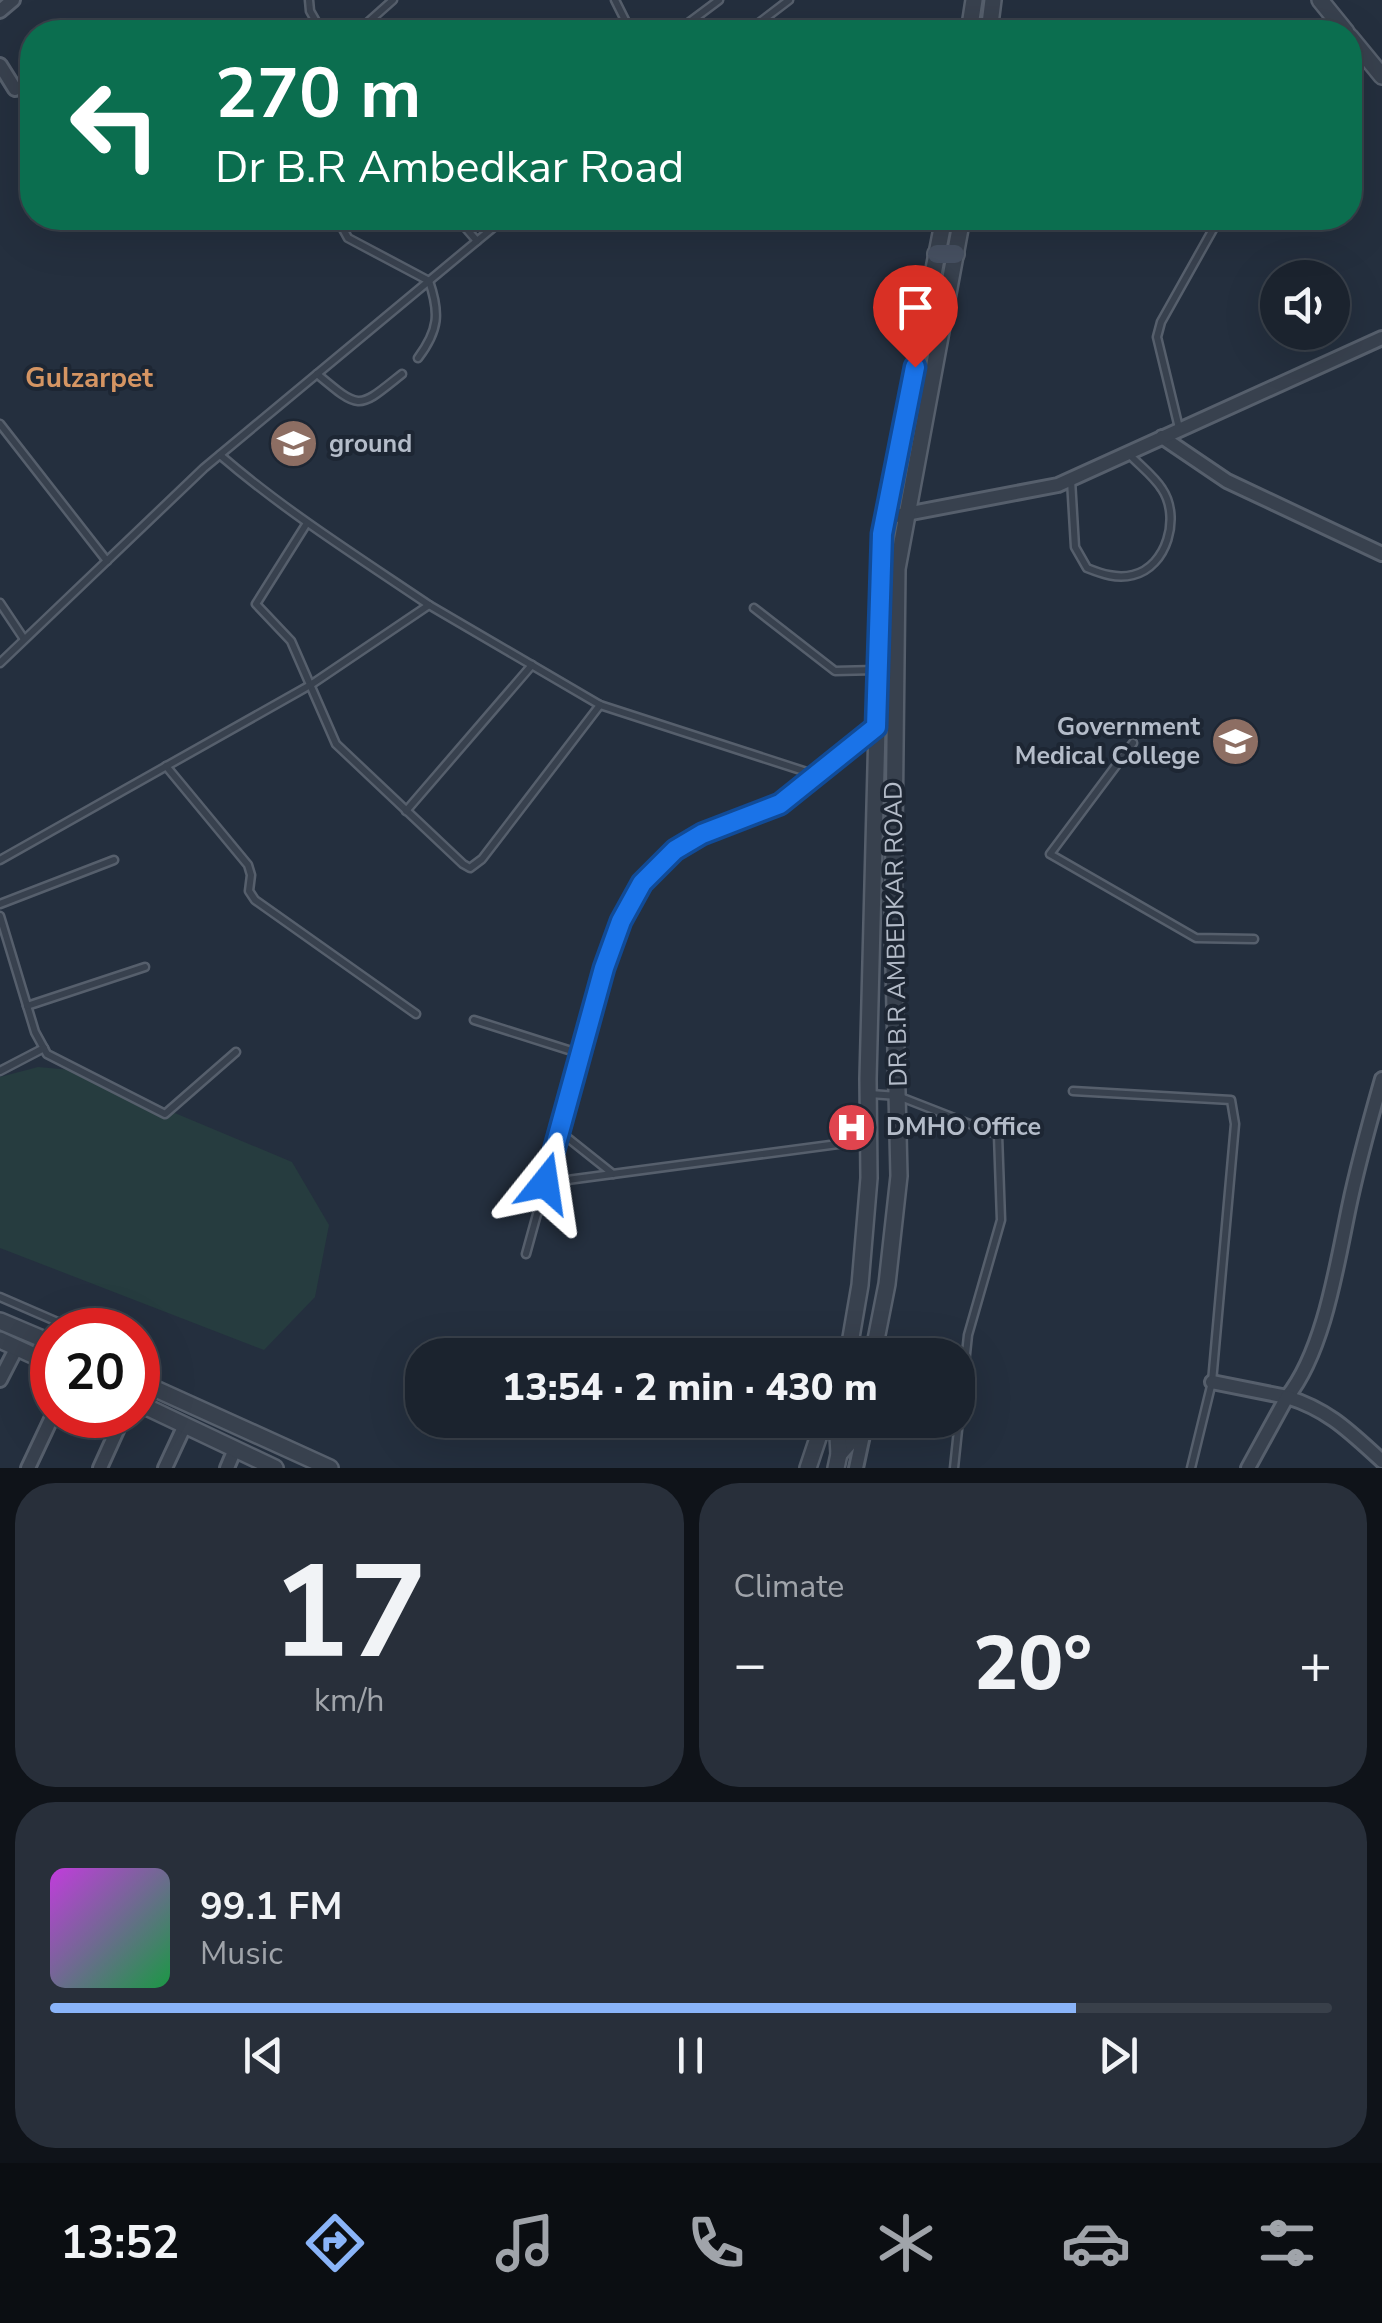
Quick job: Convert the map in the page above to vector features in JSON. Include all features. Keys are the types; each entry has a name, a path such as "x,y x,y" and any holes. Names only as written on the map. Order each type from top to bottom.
{"street":[{"path":"0,10 13,0"},
{"path":"1320,0 1336,20"},
{"path":"1362,52 1382,76"},
{"path":"0,65 15,89"},
{"name":"DR B.R AMBEDKAR ROAD","path":"876,1338 896,1211 896,596 946,254 945,230"},
{"name":"DR B.R AMBEDKAR ROAD","path":"851,1338 860,1285 869,1140 879,571 885,518 946,254 957,230"},
{"path":"885,518 1058,485 1382,338"},
{"path":"1162,438 1227,480 1382,554"},
{"path":"1248,1468 1300,1380 1333,1287 1382,1079"},
{"path":"1368,1127 1382,1141"},
{"path":"0,1321 30,1334"},
{"path":"0,1340 30,1353"},
{"path":"0,1380 17,1347"},
{"path":"1212,1382 1316,1406 1382,1462"},
{"path":"160,1391 330,1468"},
{"path":"160,1413 274,1468"},
{"path":"165,1468 184,1424"},
{"path":"28,1468 42,1438"},
{"path":"100,1468 114,1438"},
{"path":"808,1468 818,1438"},
{"path":"836,1438 837,1463"},
{"path":"837,1463 854,1438"},
{"path":"856,1468 862,1438"},
{"path":"227,1468 235,1449"}],"lane":[{"path":"370,20 393,0"},
{"path":"693,20 719,0"},
{"path":"763,20 789,0"},
{"path":"344,230 348,238 429,281 438,314 436,329 418,358"},
{"path":"467,230 477,241"},
{"path":"0,663 220,455 490,230"},
{"path":"1179,430 1157,337 1161,322 1213,230"},
{"path":"317,374 346,398 362,403 402,374"},
{"path":"0,424 107,561"},
{"path":"1071,479 1074,548 1086,568 1111,577 1136,575 1160,558 1168,540 1171,514 1164,490 1128,453"},
{"path":"220,455 307,523 429,605 600,705 816,775"},
{"path":"307,523 256,604 290,641 336,744 463,864 476,866 600,705"},
{"path":"0,603 25,640"},
{"path":"0,860 312,684 429,605"},
{"path":"754,608 835,671 877,670"},
{"path":"406,810 532,665"},
{"path":"526,1254 621,921 642,883 675,850 720,826 768,810 876,727 894,724"},
{"path":"1134,743 1050,854 1196,938 1254,940"},
{"path":"166,766 251,870 249,891 256,900 416,1014"},
{"path":"0,904 114,860"},
{"path":"0,916 47,1054 165,1114 236,1052"},
{"path":"28,1006 145,967"},
{"path":"474,1020 581,1054"},
{"path":"0,1071 44,1048"},
{"path":"1072,1091 1232,1100 1236,1124 1212,1382 1192,1468"},
{"path":"868,1094 898,1096 998,1135 1001,1220 968,1335 954,1468"},
{"path":"560,1130 613,1174"},
{"path":"545,1183 869,1140"},
{"path":"0,1297 30,1310"}],"green space":[{"path":"38,1067 72,1070 292,1162 329,1225 315,1297 264,1350 0,1248 0,1077"}],"place":[{"name":"ground","path":"294,444"},
{"name":"Government Medical College","path":"1235,741"},
{"name":"DMHO Office","path":"851,1127"}],"district":[{"name":"Gulzarpet","path":"89,378"}],"route":[{"path":"545,1183 604,968 621,921 642,883 675,850 702,834 780,804 876,727 882,534 915,367"}]}
